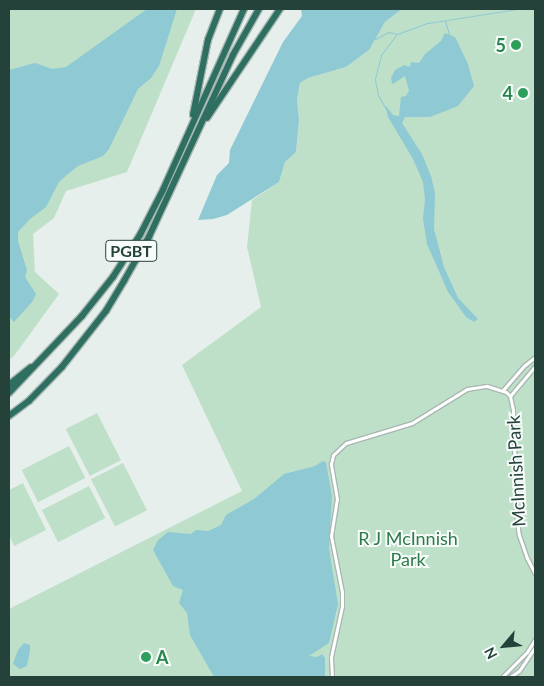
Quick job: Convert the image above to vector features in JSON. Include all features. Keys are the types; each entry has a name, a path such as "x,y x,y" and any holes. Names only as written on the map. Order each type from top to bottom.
{"highway":[{"path":"188,132 208,40 220,9"},
{"name":"PGBT","path":"9,393 82,316 127,256 152,213 244,9"},
{"name":"PGBT","path":"9,416 29,401 62,366 106,311 149,237 233,55 259,9"},
{"path":"195,137 280,9"},
{"path":"9,385 48,353"},
{"path":"9,422 29,401"}],"street":[{"path":"503,390 525,365 535,357"},
{"path":"332,677 331,657 342,606 342,592 331,536 337,499 331,471 334,455 339,448 354,439 412,422 467,389 487,386 503,390 510,396 535,366"},
{"name":"McInnish Park","path":"510,396 514,411 516,512 523,548 535,574"},
{"path":"502,677 527,652 535,639"},
{"path":"510,677 518,671 535,647"}],"green space":[{"path":"9,9 196,9 127,172 66,191 54,218 33,234 35,272 59,294 14,356 9,360"},
{"name":"R J McInnish Park","path":"402,9 535,9 535,677 9,677 9,609 242,491 182,365 261,307 247,247 252,200 279,182 285,162 296,152 299,120 297,100 300,83 308,78 346,67 369,50 385,22"},
{"path":"97,413 121,460 90,476 66,429"},
{"path":"69,446 85,478 38,502 22,470"},
{"path":"123,463 147,510 115,527 91,479"},
{"path":"23,483 46,530 14,546 9,535 9,490"},
{"path":"89,486 105,518 58,542 42,510"}],"water":[{"path":"147,9 177,9 159,66 151,78 138,89 109,149 103,156 78,166 59,182 46,207 30,219 18,232 18,241 27,270 25,277 36,294 32,302 14,322 9,316 9,70 35,63 52,69 66,67"},
{"path":"301,9 402,9 385,22 369,50 346,67 308,78 300,83 297,100 299,120 296,152 285,162 279,182 227,215 213,219 198,220 217,175 229,163 230,150 283,42 302,16"},
{"path":"445,33 455,37 468,64 474,86 458,106 430,117 405,117 402,123 422,154 431,176 435,193 434,229 444,267 458,298 478,319 474,322 466,317 448,292 427,244 423,219 425,199 423,182 413,159 388,117 386,109 386,106 393,115 399,116 401,97 406,96 409,91 405,76 392,83 391,78 395,70 404,65 410,67 411,62 419,63 425,54 441,41"},
{"path":"323,461 326,462 332,496 329,549 338,604 329,643 309,656 317,657 322,654 325,658 325,677 214,677 190,635 187,613 179,603 183,590 173,586 153,550 158,540 168,532 191,534 196,530 208,531 221,525 226,515 254,499 284,474 315,466"},
{"path":"24,643 30,645 30,651 27,666 20,669 13,664 18,650"}],"waterway":[{"path":"375,39 389,32 397,34 428,23 517,9"},
{"path":"445,21 449,34"},
{"path":"386,109 378,95 375,79 381,55 397,34"}],"place":[{"name":"5","path":"516,45"},
{"name":"4","path":"523,93"},
{"name":"A","path":"146,657"}]}
